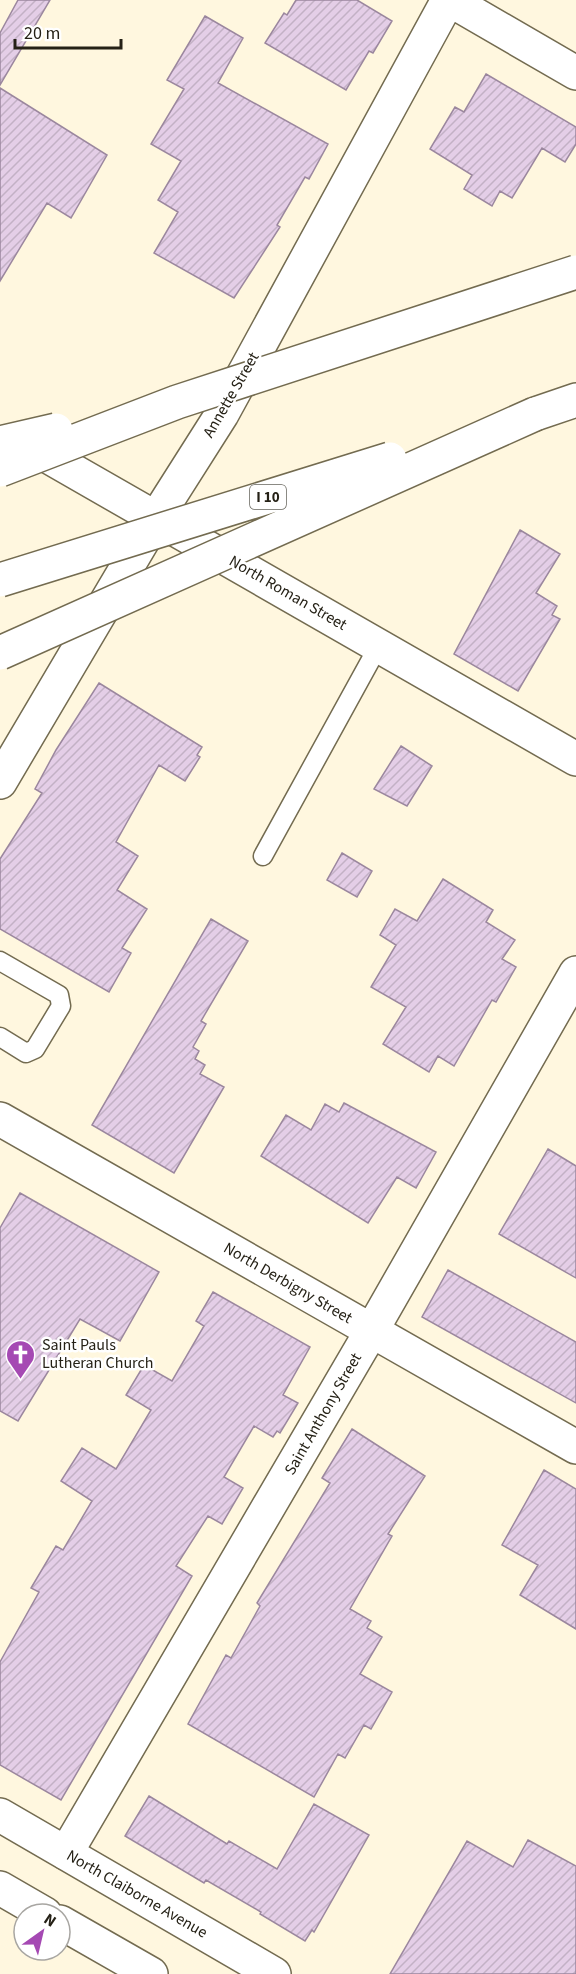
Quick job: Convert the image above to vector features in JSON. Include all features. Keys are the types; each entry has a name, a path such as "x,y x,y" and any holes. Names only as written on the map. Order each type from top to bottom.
{"main road":[{"path":"449,0 576,73"},
{"name":"Annette Street","path":"0,782 156,518 222,414 449,0"},
{"path":"0,470 177,402 576,272"},
{"name":"I 10","path":"0,580 576,400"},
{"path":"0,443 177,402"},
{"path":"0,653 535,414"},
{"name":"North Roman Street","path":"0,428 576,759"},
{"name":"Saint Anthony Street","path":"66,1853 372,1330 576,973"},
{"name":"North Derbigny Street","path":"0,1119 576,1447"},
{"name":"North Claiborne Avenue","path":"0,1815 274,1974"},
{"path":"0,1888 24,1902"},
{"path":"72,1929 151,1974"}],"lane":[{"path":"263,856 379,645"},
{"path":"0,961 59,996 62,1006 35,1049 26,1053 0,1037"}],"building":[{"path":"18,0 50,0 0,85 0,33"},
{"path":"296,0 357,0 392,21 373,53 369,51 346,90 265,43 284,13 287,15"},
{"path":"205,16 243,38 218,83 328,144 309,179 305,177 277,225 280,227 234,298 154,253 178,212 158,200 181,161 151,144 184,89 167,80"},
{"path":"486,74 576,127 576,144 565,162 542,148 512,198 500,191 492,206 464,189 472,175 430,149 455,107 464,112"},
{"path":"0,88 107,155 71,218 47,203 0,281"},
{"path":"520,530 560,554 536,593 557,606 552,615 560,619 518,691 454,654"},
{"path":"99,683 202,747 197,755 200,757 185,781 159,765 116,842 138,856 117,890 147,909 122,948 131,953 109,992 0,929 0,859 42,793 35,789 56,750"},
{"path":"401,746 432,766 407,806 374,789"},
{"path":"342,853 372,871 357,897 327,880"},
{"path":"443,879 493,910 486,922 515,940 502,959 516,967 496,1002 492,1000 454,1066 438,1056 429,1072 383,1044 406,1007 371,987 396,945 380,935 395,909 417,921"},
{"path":"211,919 248,941 201,1021 206,1024 193,1047 199,1051 195,1059 205,1065 200,1074 224,1087 174,1173 92,1125"},
{"path":"344,1103 436,1152 416,1188 397,1177 368,1223 261,1156 286,1115 311,1130 325,1104 339,1112"},
{"path":"548,1149 576,1166 576,1278 499,1234"},
{"path":"20,1193 159,1272 120,1341 80,1319 18,1421 0,1411 0,1228"},
{"path":"448,1270 576,1342 576,1403 422,1317"},
{"path":"213,1292 310,1347 283,1395 298,1403 280,1433 277,1431 273,1437 254,1426 224,1477 243,1488 222,1524 208,1516 176,1566 192,1576 61,1800 0,1765 0,1662 39,1592 31,1588 56,1546 63,1550 92,1501 61,1481 82,1448 116,1469 151,1410 126,1395 144,1365 172,1381 204,1326 196,1321"},
{"path":"352,1429 425,1476 388,1534 392,1536 350,1609 371,1621 367,1628 382,1637 360,1674 392,1692 371,1729 364,1725 345,1758 338,1754 314,1797 188,1724 226,1655 231,1658 260,1606 257,1603 330,1483 322,1478"},
{"path":"544,1470 576,1489 576,1629 520,1595 538,1565 502,1545"},
{"path":"149,1796 227,1844 229,1841 277,1869 314,1804 369,1835 314,1932 312,1930 305,1941 260,1914 261,1912 206,1880 204,1883 125,1836"},
{"path":"528,1840 576,1866 576,1974 390,1974 467,1841 513,1867"}],"place":[{"name":"Saint Pauls Lutheran Church","path":"21,1380"}]}
